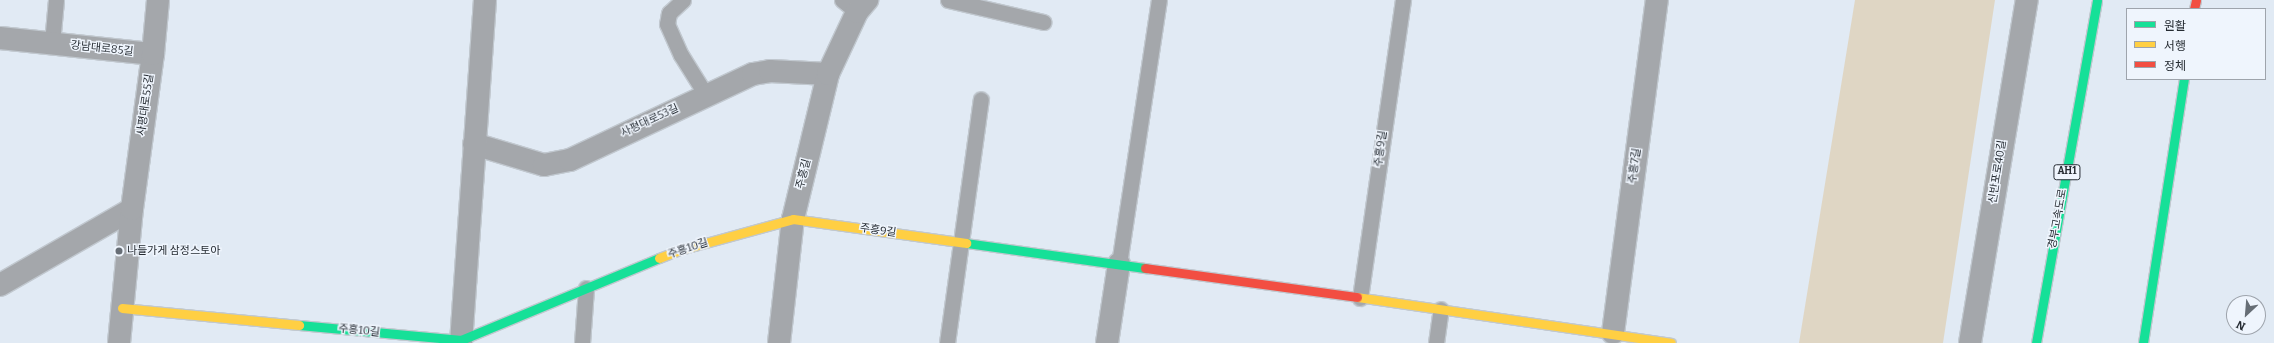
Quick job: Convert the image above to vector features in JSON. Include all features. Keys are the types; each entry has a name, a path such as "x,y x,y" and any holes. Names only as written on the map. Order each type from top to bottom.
{"main road":[{"name":"경부고속도로","path":"2036,343 2097,0"},
{"path":"2143,343 2184,80"},
{"name":"주흥9길","path":"793,219 1613,333 1671,343"},
{"name":"주흥10길","path":"122,308 461,342 586,288 680,250 793,219"}],"street":[{"name":"사평대로55길","path":"119,343 132,209 153,54 158,0"},
{"path":"461,342 485,0"},
{"name":"주흥7길","path":"1613,333 1657,0"},
{"name":"신반포로40길","path":"1970,343 2027,0"},
{"name":"주흥길","path":"779,343 793,219 828,74 855,4"},
{"name":"강남대로85길","path":"0,38 153,54"},
{"name":"사평대로53길","path":"474,144 544,165 570,160 753,74 770,71 828,74"},
{"path":"0,285 132,209"},
{"path":"1107,343 1119,264"}],"lane":[{"path":"52,43 56,0"},
{"path":"682,0 669,13 667,24 681,55 706,95"},
{"path":"948,0 1042,22"},
{"path":"1119,264 1159,0"},
{"name":"주흥9길","path":"1360,298 1403,0"},
{"path":"948,343 981,99"},
{"path":"582,343 586,288"},
{"path":"1436,343 1441,309"}],"shaded area":[{"path":"1855,0 1995,0 1943,343 1799,343"}],"traffic: fast":[{"path":"2036,343 2097,0"},
{"path":"2143,343 2184,80"},
{"path":"966,243 1145,268"},
{"path":"299,325 461,340 659,258"}],"traffic: slow":[{"path":"659,258 680,250 793,219 966,243"},
{"path":"1357,297 1671,343"},
{"path":"122,308 299,325"}],"traffic: jam":[{"path":"2194,8 2196,0"},
{"path":"1145,268 1357,297"}],"place":[{"name":"나들가게 삼정스토아","path":"119,251"}]}
